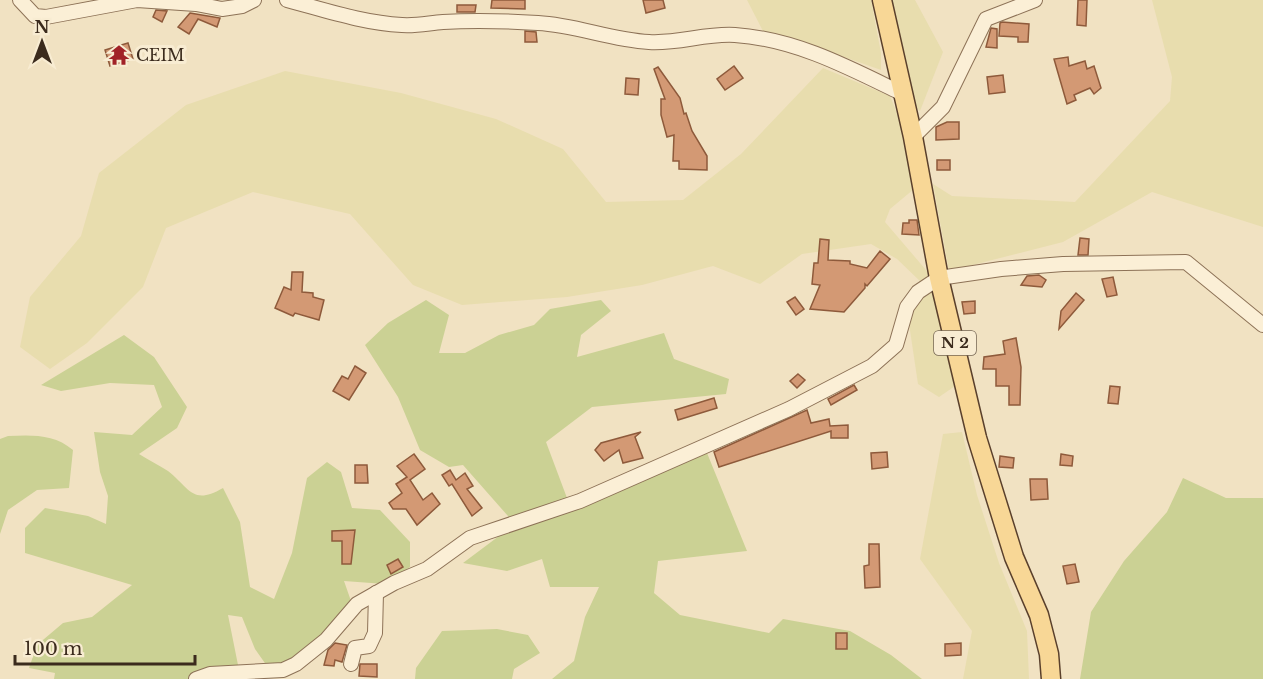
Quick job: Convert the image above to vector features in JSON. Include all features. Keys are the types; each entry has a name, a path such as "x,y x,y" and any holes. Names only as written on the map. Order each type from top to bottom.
{"main road":[{"name":"N 2","path":"882,0 901,93 913,137 939,278 977,438 1011,549 1039,615 1049,654 1051,679"}],"street":[{"path":"20,0 24,8 35,16 46,17 137,0 196,4 222,9 242,6 254,0"},
{"path":"287,0 324,11 399,25 423,26 441,22 536,22 558,24 618,39 656,43 734,35 827,56 901,93"},
{"path":"913,137 943,107 986,19 1035,0"},
{"path":"196,679 210,674 282,674 326,639 357,604 427,569 470,538 580,501 789,409 872,366 896,345 907,307 918,292 939,278 1001,269 1063,264 1186,262 1263,325"},
{"path":"351,664 354,648 369,646 375,633 376,593"}],"shaded area":[{"path":"747,0 871,0 881,53 881,70 796,40 764,33"},
{"path":"889,0 915,0 943,52 920,111 909,101"},
{"path":"1152,0 1263,0 1263,227 1152,192 1063,242 949,271 933,184 952,196 1075,202 1170,101 1172,77"},
{"path":"823,68 890,96 902,126 914,189 890,209 885,222 932,277 922,283 897,259 871,244 802,254 760,284 713,266 642,285 567,297 462,305 413,285 350,214 253,192 166,228 143,287 87,343 50,369 20,347 30,297 81,236 99,173 186,105 285,71 401,93 496,119 563,149 606,202 683,200 741,154"},
{"path":"935,287 958,384 939,397 918,384 908,317 917,299"},
{"path":"962,432 977,495 999,563 1027,631 1029,679 963,679 972,631 920,559 943,434"}],"green space":[{"path":"426,300 449,315 439,353 465,353 499,335 534,325 550,309 601,300 611,311 581,335 577,357 664,333 674,359 729,379 726,394 592,407 546,442 570,506 707,453 747,551 658,561 654,593 680,615 769,633 783,619 850,631 891,655 922,679 552,679 574,661 585,617 599,587 550,587 542,559 507,571 463,563 515,524 463,465 449,467 420,450 398,397 365,345 388,323"},
{"path":"124,335 154,357 187,407 177,428 139,454 168,471 192,493 204,495 223,488 240,522 250,587 274,599 292,553 307,478 327,462 341,472 352,508 380,510 410,542 410,567 385,584 344,581 351,601 340,625 291,661 267,666 255,649 242,617 228,615 238,665 235,679 54,679 55,673 29,668 37,645 63,623 92,617 132,585 25,553 25,528 45,508 88,516 106,524 108,496 100,472 94,432 132,435 162,407 154,385 110,383 61,391 41,385"},
{"path":"8,436 51,438 73,450 69,488 37,490 8,510 0,534 0,439"},
{"path":"1183,478 1226,498 1263,498 1263,679 1080,679 1091,612 1124,561 1167,512"},
{"path":"497,629 528,635 540,653 514,669 512,679 415,679 416,668 442,631"}],"building":[{"path":"492,0 525,0 525,9 491,8"},
{"path":"643,0 663,0 665,8 646,13"},
{"path":"1078,0 1087,0 1086,26 1077,25"},
{"path":"457,5 476,5 475,12 457,12"},
{"path":"156,10 167,11 162,22 153,17"},
{"path":"190,13 220,18 217,27 198,19 189,34 178,27"},
{"path":"1002,22 1029,24 1028,42 1018,42 1018,37 999,36"},
{"path":"991,28 997,29 997,48 986,47"},
{"path":"525,31 536,32 537,42 525,42"},
{"name":"CEIM","path":"128,43 133,59 110,66 105,50"},
{"path":"1068,57 1069,66 1085,61 1087,69 1094,66 1101,88 1094,94 1090,88 1074,95 1076,100 1067,104 1054,59"},
{"path":"734,66 743,78 725,90 717,79"},
{"path":"658,67 680,98 684,114 686,113 692,131 707,156 707,170 679,169 679,161 673,161 674,135 667,137 661,115 661,99 665,99 654,69"},
{"path":"1003,75 1005,92 989,94 987,77"},
{"path":"626,78 639,79 638,95 625,94"},
{"path":"947,122 959,122 959,139 936,140 936,127"},
{"path":"937,160 950,160 950,170 937,170"},
{"path":"909,220 917,220 919,235 902,234 903,223 909,223"},
{"path":"1080,238 1089,239 1088,255 1078,255"},
{"path":"820,239 829,240 828,260 850,261 850,264 867,268 880,251 890,259 867,286 865,284 865,288 844,312 810,309 820,285 812,284 814,263 818,263"},
{"path":"292,272 303,272 302,292 313,293 313,297 324,300 319,320 295,313 293,316 275,308 284,287 291,290"},
{"path":"1039,275 1046,280 1042,287 1021,285 1027,276"},
{"path":"1113,277 1117,295 1107,297 1102,279"},
{"path":"1076,293 1084,300 1059,329 1061,311"},
{"path":"795,297 804,309 796,315 787,302"},
{"path":"975,301 975,313 964,314 962,302"},
{"path":"1016,338 1021,367 1020,405 1009,405 1009,386 996,386 996,369 983,369 984,357 1005,354 1003,341"},
{"path":"355,366 366,373 349,400 333,391 342,376 348,379"},
{"path":"798,374 805,380 797,388 790,381"},
{"path":"854,385 857,390 831,405 828,399"},
{"path":"1110,386 1120,387 1118,404 1108,403"},
{"path":"714,398 717,408 678,420 675,410"},
{"path":"807,410 811,423 829,419 830,426 848,425 848,438 831,438 831,431 719,467 714,452"},
{"path":"641,432 635,437 643,458 623,463 619,450 604,461 595,450 601,443"},
{"path":"887,452 888,467 872,469 871,453"},
{"path":"414,454 425,469 410,480 423,500 432,493 440,504 417,525 406,509 393,509 389,503 402,493 396,484 407,477 397,466"},
{"path":"1061,454 1073,456 1072,466 1060,465"},
{"path":"1000,456 1014,458 1013,468 999,467"},
{"path":"355,465 367,465 368,483 355,483"},
{"path":"450,470 456,480 465,473 473,486 467,489 482,508 472,516 452,484 449,486 442,475"},
{"path":"1030,479 1047,479 1048,499 1031,500"},
{"path":"355,530 351,564 342,564 342,541 332,541 332,531"},
{"path":"869,544 879,544 880,587 865,588 864,566 869,565"},
{"path":"398,559 403,567 391,574 387,565"},
{"path":"1075,564 1079,582 1067,584 1063,566"},
{"path":"836,633 847,633 847,649 836,649"},
{"path":"335,643 347,645 342,662 335,660 334,666 324,665 328,650"},
{"path":"961,643 961,655 945,656 945,644"},
{"path":"360,664 377,664 377,677 359,676"}],"place":[{"name":"CEIM","path":"119,55"}]}
